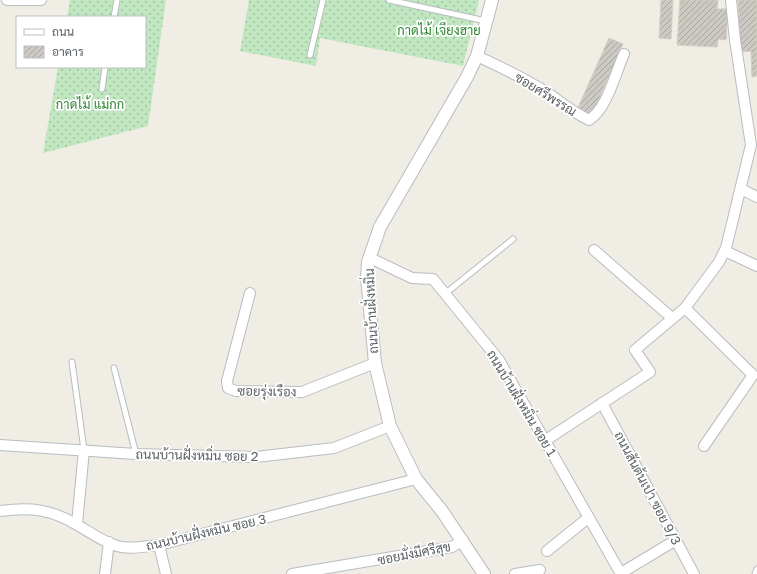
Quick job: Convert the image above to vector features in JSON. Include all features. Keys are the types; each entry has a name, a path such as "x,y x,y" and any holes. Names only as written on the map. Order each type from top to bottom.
{"street":[{"path":"7,0 41,0"},
{"name":"ถนนบ้านฝั่งหมิ่น","path":"484,574 463,540 416,478 390,426 375,363 368,277 370,258 380,227 467,77 477,56 492,0"},
{"path":"546,440 650,372 635,350 685,308 719,262 724,251 749,157 750,135 735,40 731,0"},
{"name":"ซอยศรีพรรณ","path":"477,56 522,78 548,94 572,112 589,120 596,116 602,108 624,54"},
{"path":"741,189 757,197"},
{"path":"594,250 672,318"},
{"path":"724,251 757,266"},
{"name":"ถนนบ้านฝั่งหมิ่น ซอย 1","path":"370,258 412,278 433,278 446,293 499,360 546,440 588,518 621,573"},
{"name":"ซอยรุ่งเรือง","path":"250,293 227,381 228,388 231,390 302,392 375,363"},
{"path":"685,308 753,374 704,446"},
{"name":"ถนนสันต้นเปา ซอย 9/3","path":"602,403 694,574"},
{"name":"ถนนบ้านฝั่งหมิ่น ซอย 2","path":"0,445 136,454 266,456 337,447 390,426"},
{"path":"77,524 84,450"},
{"name":"ถนนบ้านฝั่งหมิน ซอย 3","path":"0,511 17,508 42,509 77,524 117,546 134,548 159,545 416,478"},
{"path":"547,551 588,518"},
{"name":"ซอยมั่งมีศรีสุข","path":"292,574 345,570 452,547 463,540"},
{"path":"621,573 676,540"},
{"path":"105,574 109,542"},
{"path":"159,545 166,574"},
{"path":"515,574 540,570"}],"lane":[{"path":"114,16 117,0"},
{"path":"310,54 323,0"},
{"path":"389,0 487,21"},
{"path":"102,89 106,68"},
{"path":"446,293 513,239"},
{"path":"72,362 84,450"},
{"path":"114,368 136,454"},
{"path":"755,574 757,569"}],"green space":[{"name":"กาดไม้ แม่กก","path":"70,0 166,0 148,126 43,153 58,68 146,68 146,16 67,16"},
{"name":"กาดไม้ เจียงฮาย","path":"249,0 479,0 463,66 320,38 316,66 240,51"}],"building":[{"path":"661,0 673,0 671,39 659,38"},
{"path":"680,0 718,0 717,9 728,9 726,40 718,39 717,47 677,45"},
{"path":"738,0 757,0 757,76 752,77 751,51 740,52"},
{"path":"609,38 623,44 591,117 577,110"}]}
